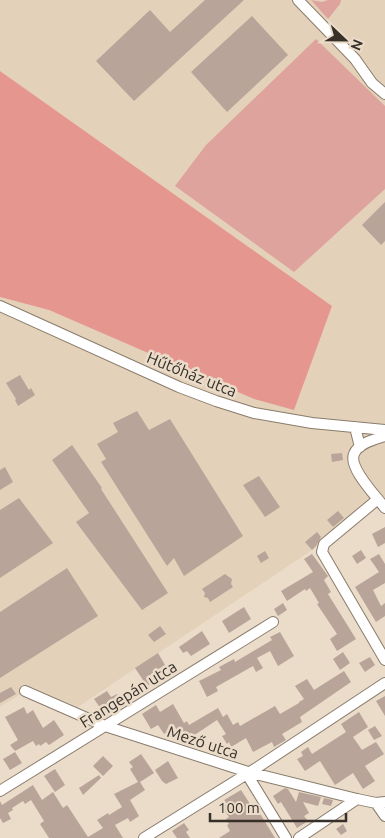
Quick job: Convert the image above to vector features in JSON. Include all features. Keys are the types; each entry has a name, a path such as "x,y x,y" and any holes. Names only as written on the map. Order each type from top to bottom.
{"street":[{"path":"298,0 355,59 372,83 385,94"},
{"name":"Hűtőház utca","path":"0,306 179,387 216,401 254,413 302,422 385,430"},
{"path":"355,427 360,447"},
{"path":"385,436 360,447 354,454 355,468 385,508"},
{"path":"378,499 324,544 322,552 385,660"},
{"name":"Frangepán utca","path":"0,791 273,622"},
{"path":"144,838 385,683"},
{"name":"Mező utca","path":"25,691 105,726 248,772 357,800 381,803"},
{"path":"248,772 248,776 286,838"},
{"path":"299,838 357,800"},
{"path":"381,803 385,816"}],"shaded area":[{"path":"0,0 385,0 385,509 372,504 312,550 78,707 32,687 0,707 0,297 49,310 254,399 332,306 0,71"},
{"path":"311,0 322,2 341,0 328,19"},
{"path":"316,39 385,106 385,189 294,272 175,186 206,145"},
{"path":"0,71 332,306 294,410 254,399 49,310 0,297"}],"building":[{"path":"205,0 244,0 134,101 96,61 150,10 170,32"},
{"path":"252,16 288,55 227,112 191,72"},
{"path":"385,202 385,241 381,245 362,225"},
{"path":"20,375 29,390 31,388 35,395 18,406 6,383"},
{"path":"137,411 149,430 170,419 243,536 184,576 174,558 167,566 101,462 106,459 97,444 118,432 113,423"},
{"path":"72,445 102,488 168,593 142,610 76,522 89,513 52,460"},
{"path":"342,453 343,460 332,462 331,454"},
{"path":"5,467 13,482 0,490 0,470"},
{"path":"259,476 280,507 265,517 243,485"},
{"path":"19,498 53,543 0,578 0,510"},
{"path":"338,511 344,518 333,527 327,520"},
{"path":"385,527 385,543 378,547 372,534"},
{"path":"317,532 321,537 312,550 305,542"},
{"path":"361,550 366,558 357,564 352,556"},
{"path":"265,551 269,558 261,563 257,556"},
{"path":"312,554 328,576 324,580 331,592 328,594 356,639 337,651 330,639 337,634 317,604 319,603 310,588 306,591 305,589 287,601 281,591 313,572 304,559"},
{"path":"379,554 385,564 385,583 373,590 381,606 385,603 385,616 376,622 355,587 379,572 370,559"},
{"path":"67,568 98,616 0,678 0,612"},
{"path":"225,574 232,579 231,584 233,587 210,602 208,598 204,597 205,593 202,589"},
{"path":"283,603 287,610 278,616 274,609"},
{"path":"244,607 251,619 229,633 222,621"},
{"path":"160,626 166,634 154,642 148,635"},
{"path":"202,631 210,644 191,656 187,651 183,653 179,647"},
{"path":"280,632 294,656 278,666 270,651 257,658 263,668 256,672 253,666 216,687 218,691 207,697 199,681 221,670 219,667 234,659 235,662 272,640 270,637"},
{"path":"343,652 350,663 340,670 333,659"},
{"path":"158,653 165,665 157,670 161,677 147,686 135,668"},
{"path":"370,657 375,665 365,672 359,663"},
{"path":"344,671 351,682 300,717 302,722 282,734 286,740 274,747 272,742 253,752 246,738 231,747 229,742 227,744 222,736 226,734 217,720 184,742 175,727 164,734 158,725 151,729 142,714 156,705 160,712 173,704 184,723 187,721 189,725 218,708 223,717 227,714 233,725 238,722 240,726 275,706 280,714 299,703 304,699 295,686 307,679 314,690"},
{"path":"11,687 16,694 0,703 0,693"},
{"path":"107,691 111,697 117,694 121,700 103,712 94,699"},
{"path":"385,696 385,716 376,701"},
{"path":"24,707 27,714 33,710 43,728 54,720 64,735 49,745 46,742 36,746 33,741 15,751 10,745 18,740 5,717"},
{"path":"359,712 368,727 353,737 362,750 376,742 384,754 365,766 375,781 363,789 353,773 335,785 320,761 305,771 297,759 303,756 301,752 308,747 312,754 346,732 341,724"},
{"path":"375,726 382,736 374,740 368,730"},
{"path":"15,752 22,763 10,770 3,759"},
{"path":"141,754 154,773 140,782 145,790 130,800 139,816 130,822 128,818 115,825 123,838 49,838 40,824 44,821 31,800 25,804 23,801 12,808 13,810 8,813 11,819 3,823 0,818 0,801 2,805 33,785 42,800 53,792 63,808 67,805 88,837 103,828 97,820 122,807 114,794 138,782 130,769 133,767 129,762"},
{"path":"103,756 113,766 103,776 93,766"},
{"path":"168,761 178,778 166,784 155,770"},
{"path":"55,769 65,785 55,792 44,776"},
{"path":"99,775 101,778 83,795 79,788"},
{"path":"285,788 288,789 296,802 299,792 321,797 318,806 303,802 309,813 304,816 308,821 297,828 281,802 278,804 273,796"},
{"path":"241,790 256,813 259,812 275,838 219,838 230,831 226,819 229,817 222,807 227,804 224,800"},
{"path":"324,798 333,800 331,806 322,804"},
{"path":"184,823 189,830 186,832 190,838 177,838 172,831"},
{"path":"343,824 347,831 341,835 336,829"}]}
